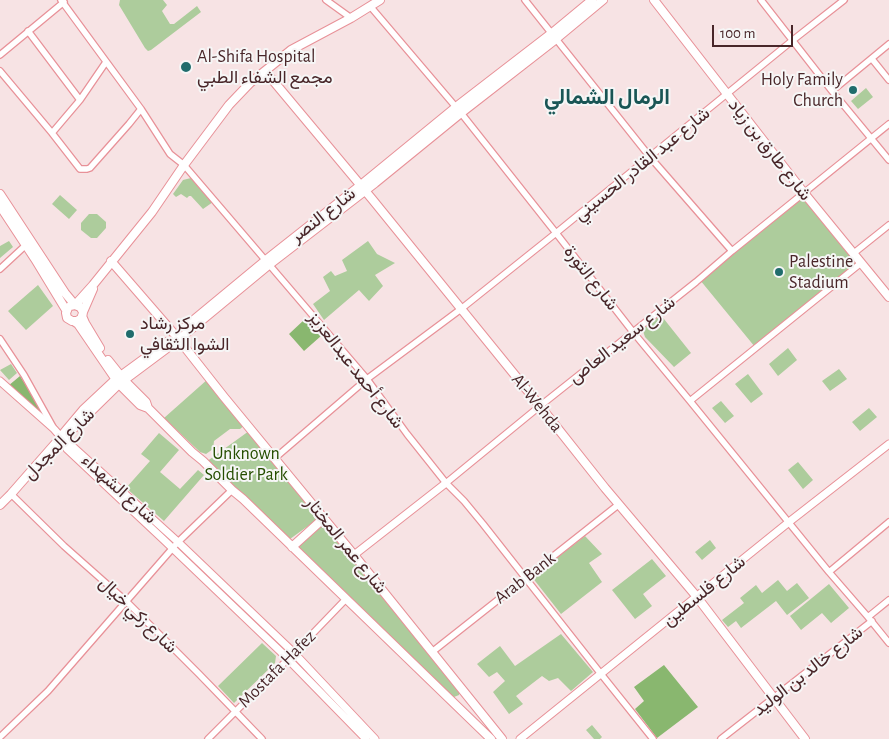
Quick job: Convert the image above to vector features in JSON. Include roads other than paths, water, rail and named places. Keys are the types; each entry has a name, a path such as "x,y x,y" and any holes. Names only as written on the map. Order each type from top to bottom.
{"main road":[{"path":"66,310 70,306 75,305 95,283 152,212 229,105 250,83 291,50 380,0"},
{"name":"شارع النصر","path":"554,36 592,0"},
{"name":"شارع النصر","path":"120,380 177,338 268,262 363,188 458,110 603,0"},
{"name":"شارع طارق بن زياد","path":"654,0 804,193 889,297"},
{"name":"Al-Wehda","path":"265,71 363,188 618,505 697,597 805,739"},
{"path":"0,194 66,310 67,318 78,324 120,380"},
{"path":"0,206 64,293 75,305 80,307 84,323 120,380"},
{"name":"شارع عمر المختار","path":"111,261 177,338 354,554 502,739"},
{"path":"64,293 84,293 95,283"},
{"path":"75,322 80,320 95,283"},
{"name":"شارع عمر المختار","path":"120,380 140,405 148,408 192,452 203,460 491,739"},
{"name":"شارع المجدل","path":"0,505 61,437 69,433 120,380"},
{"path":"292,547 324,518"},
{"path":"450,700 459,699 464,692"}],"street":[{"path":"326,0 351,18"},
{"path":"525,0 650,157 732,251"},
{"path":"761,0 889,160"},
{"name":"شارع عبد القادر الحسيني","path":"275,458 367,379 461,309 844,0"},
{"path":"0,55 63,1"},
{"name":"شارع أحمد عبدالعزيز","path":"63,1 170,154 184,165 367,379 407,434 446,483 464,501 653,739"},
{"name":"شارع الثورة","path":"370,6 458,110 633,332 829,572 889,642"},
{"path":"28,31 80,100"},
{"path":"832,91 889,44"},
{"path":"872,59 889,80"},
{"path":"52,132 80,100 106,62"},
{"path":"0,72 52,132 80,169 90,168 140,109"},
{"name":"شارع سعيد العاص","path":"354,554 446,483 889,124"},
{"path":"854,253 889,225"},
{"path":"0,269 28,243"},
{"path":"690,400 861,263"},
{"path":"0,339 24,375 54,429"},
{"path":"0,382 54,429"},
{"name":"شارع الشهداء","path":"54,429 61,437 67,449 294,653 376,739"},
{"name":"شارع فلسطين","path":"520,739 789,522 889,445"},
{"path":"0,737 48,691 176,545 232,490"},
{"name":"شارع زكي خيال","path":"11,494 64,546 126,601 262,739"},
{"name":"Arab Bank","path":"432,652 618,505"},
{"path":"829,572 889,522"},
{"name":"شارع الشهداء","path":"176,545 366,739"},
{"name":"Mostafa Hafez","path":"208,739 346,599"},
{"name":"شارع خالد بن الوليد","path":"721,739 870,619 889,600"}],"place":[{"name":"Al-Shifa Hospital مجمع الشفاء الطبي","path":"186,67"},
{"name":"Holy Family Church","path":"853,90"},
{"name":"Palestine Stadium","path":"779,272"},
{"name":"مركز رشاد الشوا الثقافي","path":"130,334"}],"district":[{"name":"الرمال الشمالي","path":"607,97"}],"park label":[{"name":"Unknown Soldier Park","path":"246,464"}]}
